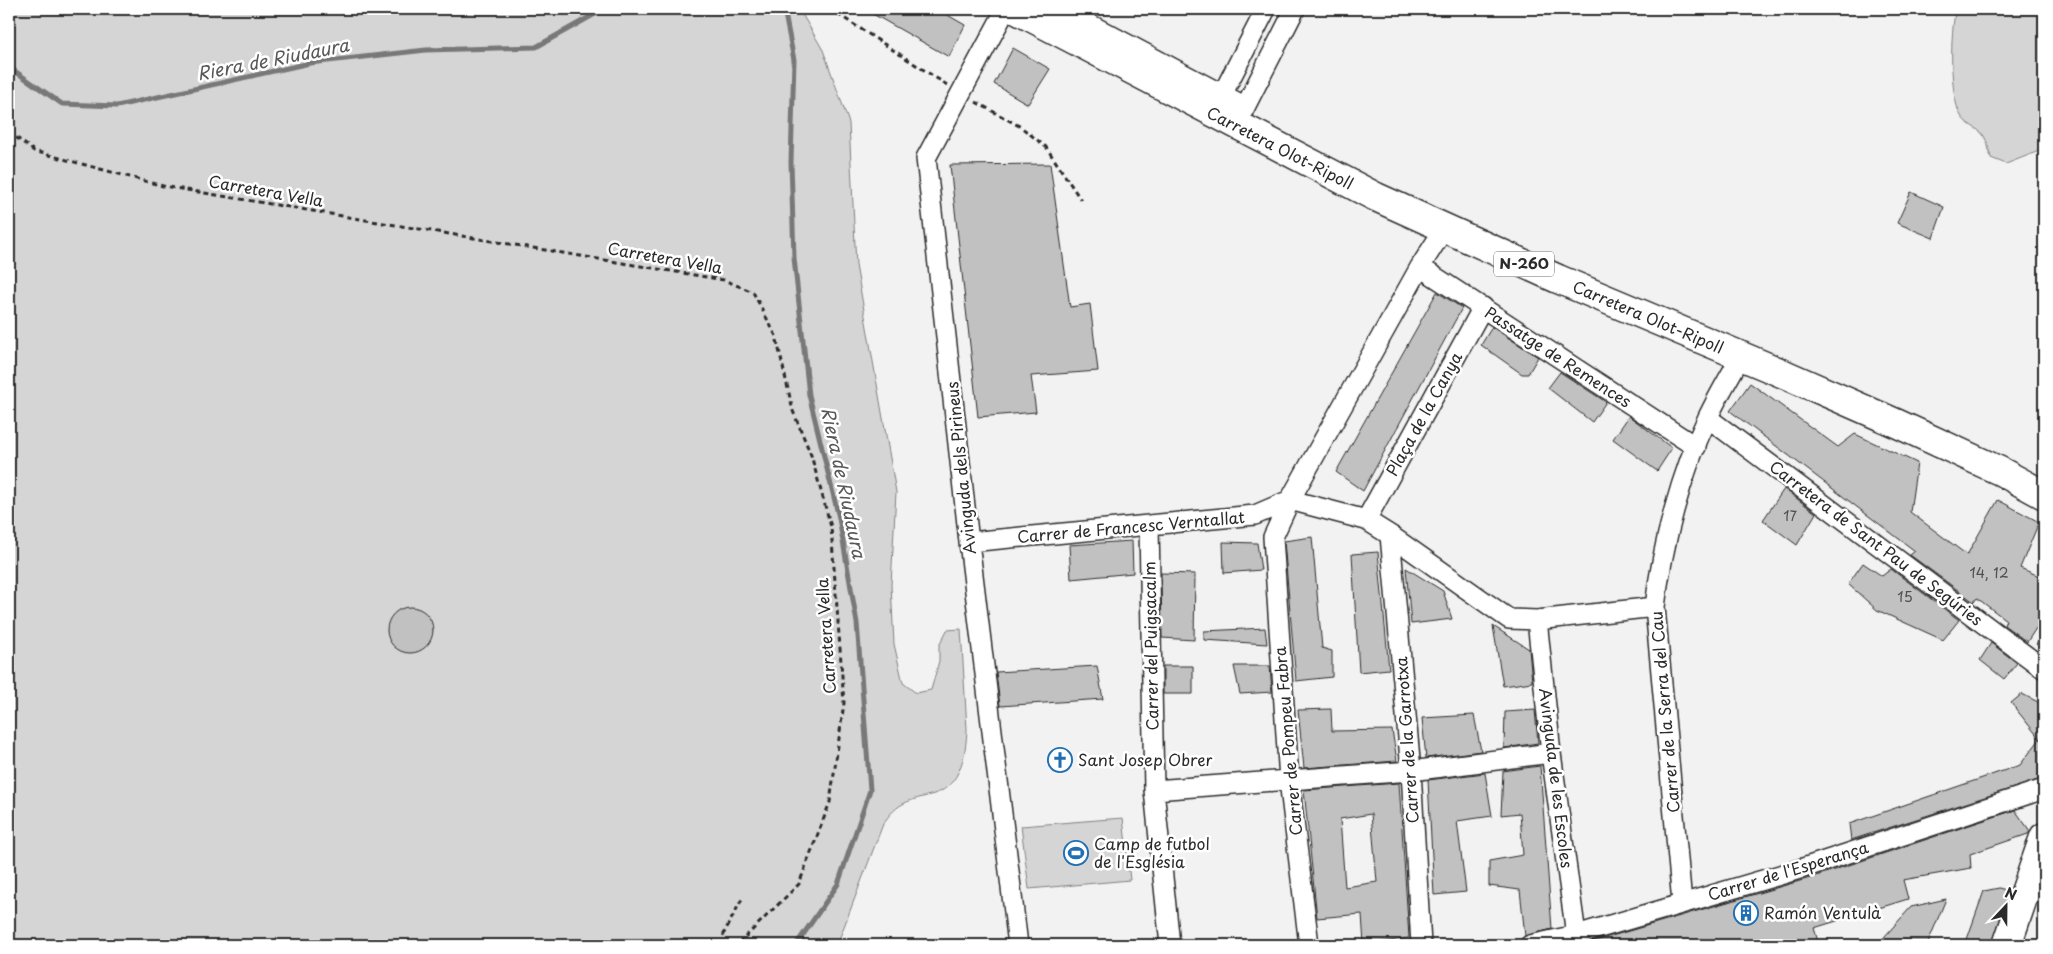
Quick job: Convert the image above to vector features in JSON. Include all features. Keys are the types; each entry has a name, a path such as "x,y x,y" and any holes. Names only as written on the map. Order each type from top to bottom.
{"main road":[{"name":"Carretera Olot-Ripoll","path":"1015,9 1240,116 1376,198 1966,455 2044,495"},
{"path":"2007,945 2044,837"}],"street":[{"name":"Avinguda dels Pirineus","path":"1006,9 926,158 969,542 1018,945"},
{"path":"1061,9 1222,95 1240,116 1295,9"},
{"path":"1222,95 1266,9"},
{"path":"1444,229 1420,267 1290,500 1366,520 1390,534 1509,619 1537,620 1655,607"},
{"name":"Passatge de Remences","path":"1420,267 1696,448"},
{"name":"Plaça de la Canya","path":"1366,520 1483,307"},
{"name":"Carrer de la Serra del Cau","path":"1682,903 1655,607 1658,583 1680,487 1708,418 1741,356"},
{"name":"Carretera de Sant Pau de Segúries","path":"1708,418 2044,669"},
{"name":"Carrer de Francesc Verntallat","path":"969,542 1255,515 1290,500"},
{"name":"Carrer de Pompeu Fabra","path":"1290,500 1273,537 1289,780 1310,945"},
{"name":"Carrer del Puigsacalm","path":"1149,526 1154,790 1170,945"},
{"name":"Carrer de la Garrotxa","path":"1390,534 1411,771 1421,945"},
{"name":"Avinguda de les Escoles","path":"1537,620 1551,753 1576,935"},
{"path":"1154,790 1411,771 1551,753"},
{"name":"Carrer de l'Esperança","path":"1530,945 1576,935 1800,869 2044,788"}],"path":[{"path":"830,9 961,93 1021,127 1046,147 1081,200"},
{"name":"Carretera Vella","path":"9,132 34,151 163,186 724,280 753,292 776,336 793,411 811,455 831,528 844,703 830,802 799,884 738,945"},
{"path":"723,945 724,933 742,899"}],"shaded area":[{"path":"9,9 799,9 823,50 849,123 856,265 896,492 891,585 894,644 903,683 916,693 931,690 939,661 939,646 947,630 961,629 967,729 963,758 956,776 950,784 934,794 899,806 888,816 883,824 837,945 9,945"},
{"path":"1956,9 2044,9 2044,149 2006,164 1991,158 1984,136 1961,116 1954,94 1952,63"},
{"name":"Camp de futbol de l'Església","path":"1123,818 1130,880 1029,889 1021,826"}],"building":[{"path":"864,9 937,9 965,25 949,57"},
{"path":"1013,48 1050,69 1028,104 994,84"},
{"path":"1050,164 1070,307 1090,304 1098,371 1031,376 1036,412 978,417 950,165"},
{"path":"1911,192 1944,207 1933,238 1897,223"},
{"path":"1437,292 1462,308 1363,491 1336,472"},
{"path":"1492,327 1538,357 1528,374 1522,374 1481,345"},
{"path":"1560,372 1606,402 1592,422 1548,388"},
{"path":"1750,383 1838,447 1855,434 1917,463 1910,512 1967,555 1998,500 2039,522 2020,568 2044,578 2044,616 2027,642 2004,625 2006,620 1977,598 1974,602 1910,555 1915,551 1730,411"},
{"path":"1629,416 1672,448 1657,471 1613,439"},
{"path":"1784,489 1816,513 1797,545 1763,520"},
{"path":"1312,537 1322,648 1332,651 1332,677 1296,681 1284,541"},
{"path":"1132,541 1133,573 1071,579 1069,545"},
{"path":"1223,542 1257,543 1261,570 1224,573"},
{"path":"1378,552 1389,669 1359,672 1352,554"},
{"path":"1863,563 1882,576 1891,569 1959,620 1943,640 1877,610 1848,584"},
{"path":"1406,568 1443,591 1452,619 1411,624"},
{"path":"1161,573 1195,574 1194,640 1162,638"},
{"path":"405,607 415,607 429,617 433,630 429,643 423,649 415,653 405,653 391,643 387,635 387,625 397,611"},
{"path":"1493,626 1529,649 1532,682 1503,686"},
{"path":"1265,628 1267,644 1204,640 1204,631"},
{"path":"1991,643 2017,663 2004,679 1980,660"},
{"path":"1097,666 1103,699 1000,706 996,672"},
{"path":"1163,666 1193,666 1193,694 1163,694"},
{"path":"1234,666 1270,666 1272,692 1240,694"},
{"path":"2022,694 2044,705 2044,778 1851,840 1849,824 2020,765 2040,739 2011,703"},
{"path":"1331,709 1332,731 1392,730 1397,761 1304,768 1298,710"},
{"path":"1535,710 1538,743 1504,748 1505,712"},
{"path":"1474,715 1481,751 1426,758 1422,718"},
{"path":"1540,766 1552,929 1525,936 1520,890 1489,886 1489,861 1523,855 1520,813 1501,815 1503,771"},
{"path":"1485,773 1492,816 1457,821 1466,892 1434,895 1428,780"},
{"path":"1399,783 1409,938 1364,945 1362,914 1317,918 1304,790","holes":["1371,814 1377,882 1345,887 1340,819"]},
{"path":"2015,810 2030,831 2028,834 1970,854 1971,868 1903,880 1908,899 1814,928 1819,945 1581,945 1810,878"},
{"path":"1999,888 2009,891 1992,945 1965,945 1984,891"},
{"name":"Ramón Ventulà","path":"1946,899 1927,945 1877,945 1911,907"}],"waterway":[{"name":"Riera de Riudaura","path":"9,67 62,104 117,106 310,63 426,50 536,47 604,9"},
{"name":"Riera de Riudaura","path":"784,9 794,60 791,162 794,258 809,395 839,518 857,623 870,790 838,884 796,945"}],"place":[{"name":"Sant Josep Obrer","path":"1060,760"},
{"name":"Camp de futbol de l'Església","path":"1076,853"},
{"name":"Ramón Ventulà","path":"1746,913"}]}
